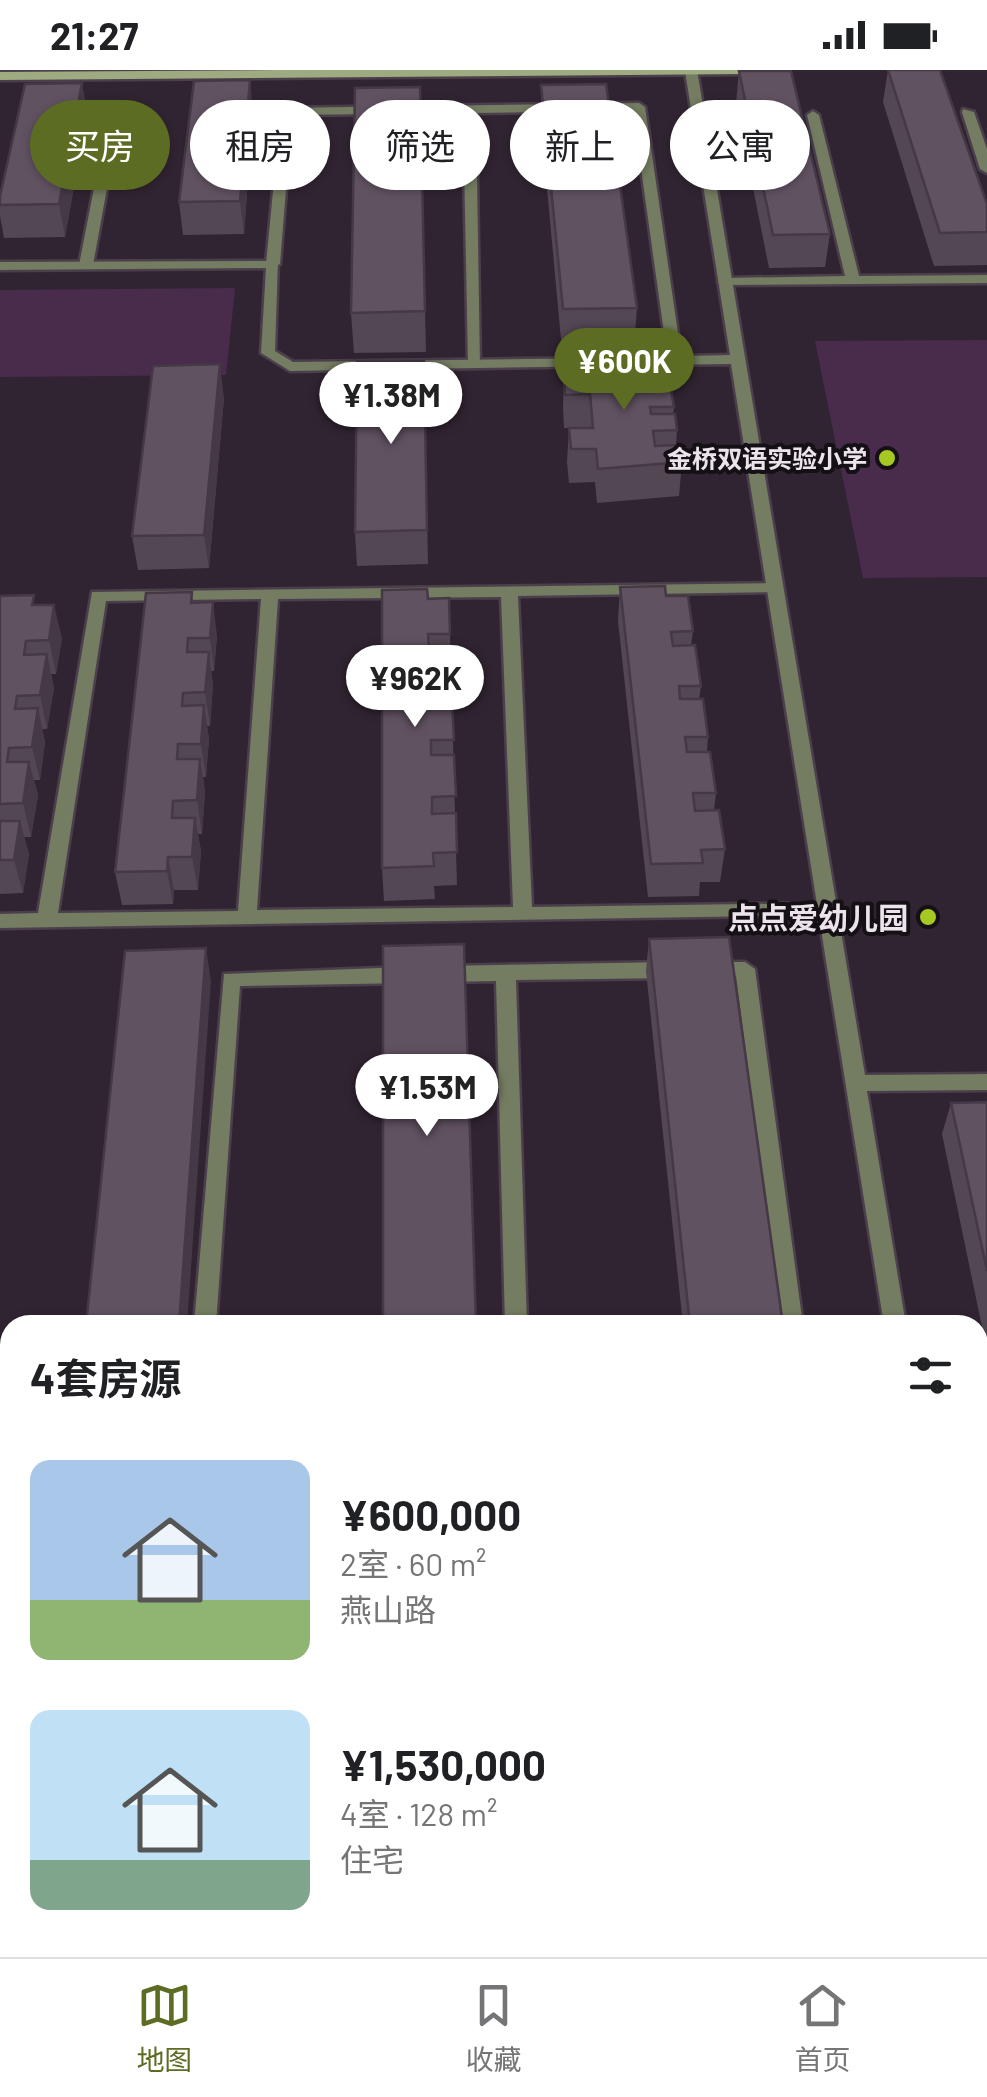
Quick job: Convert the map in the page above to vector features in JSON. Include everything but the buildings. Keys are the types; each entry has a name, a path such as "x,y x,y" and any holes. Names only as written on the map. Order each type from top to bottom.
{"main road":[{"path":"0,76 745,70"}],"street":[{"path":"691,71 893,1315"},
{"path":"490,108 639,106 672,340 659,361"},
{"path":"350,110 286,111 268,353 290,367 738,360"},
{"path":"968,112 987,169"},
{"path":"813,115 853,280"},
{"path":"86,265 100,190"},
{"path":"471,190 475,364"},
{"path":"0,266 273,264"},
{"path":"726,282 987,278"},
{"path":"48,920 98,596 775,588"},
{"path":"509,591 523,914"},
{"path":"247,918 270,593"},
{"path":"0,921 828,910"},
{"path":"206,1315 230,978 744,968 791,1315"},
{"path":"506,973 516,1315"},
{"path":"856,1083 987,1082"}],"shaded area":[{"path":"235,288 226,375 0,377 0,290"},
{"path":"987,340 987,577 863,578 815,341"}],"place":[{"name":"金桥双语实验小学","path":"887,458"},
{"name":"点点爱幼儿园","path":"928,917"}]}
